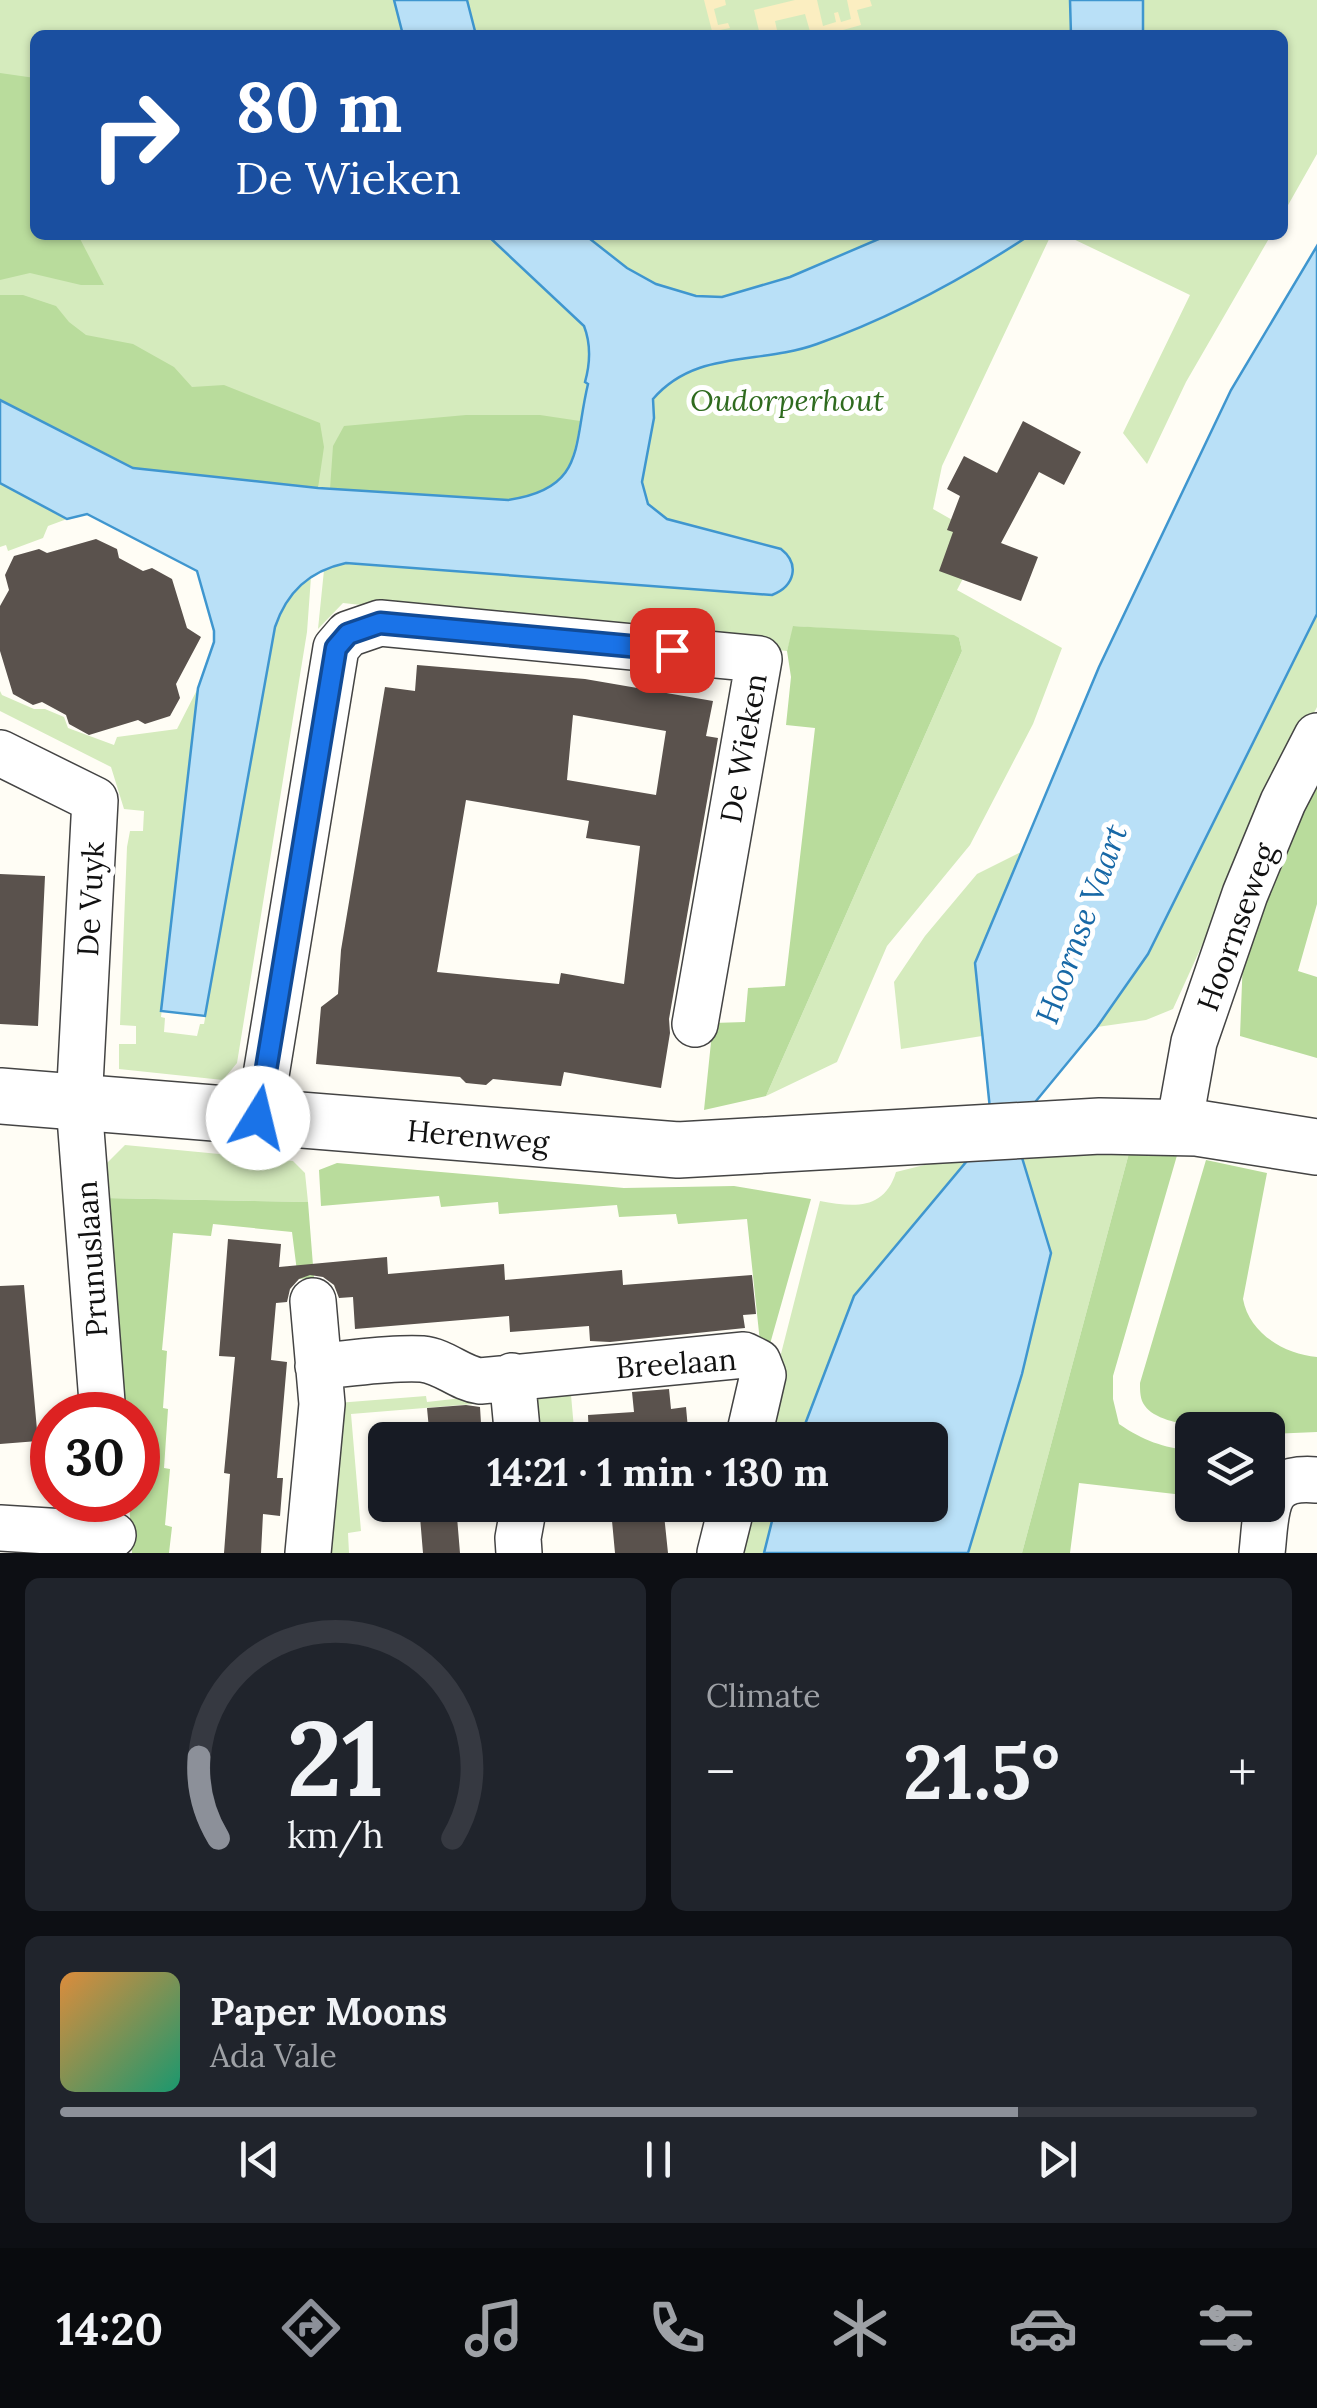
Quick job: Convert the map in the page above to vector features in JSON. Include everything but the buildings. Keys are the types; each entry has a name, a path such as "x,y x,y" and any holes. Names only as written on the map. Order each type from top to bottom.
{"street":[{"name":"De Wieken","path":"258,1118 336,648 348,634 380,623 759,659 695,1024"},
{"name":"Hoornseweg","path":"1179,1126 1194,1042 1245,894 1283,802 1317,736"},
{"name":"De Vuyk","path":"0,753 96,800 79,1104"},
{"name":"Herenweg","path":"0,1096 678,1150 1100,1126 1179,1126"},
{"name":"Prunuslaan","path":"79,1104 101,1392"},
{"path":"1179,1126 1317,1148"},
{"path":"308,1553 322,1404 314,1301"},
{"name":"Breelaan","path":"318,1366 424,1359 447,1366 466,1379 480,1381 744,1355 758,1362 763,1375 752,1422"},
{"path":"512,1376 516,1422"},
{"path":"1262,1553 1268,1505 1274,1490 1288,1479 1317,1480"},
{"path":"519,1553 521,1522"},
{"path":"720,1553 728,1522"},
{"path":"0,1528 111,1529"}],"green space":[{"name":"Oudorperhout","path":"0,0 1317,0 1317,154 1288,205 1288,30 30,30 30,240 988,240 983,265 1022,240 1049,240 942,466 933,509 984,538 957,590 1062,648 1033,724 970,845 887,946 837,1062 766,1096 962,651 959,638 794,626 787,651 343,603 318,629 324,570 346,563 772,595 781,591 96,499 0,437"},
{"path":"0,73 30,77 30,240 81,240 104,285 81,285 30,273 0,280"},
{"path":"1075,240 1268,240 1186,382 1147,464 1123,433 1190,295"},
{"path":"0,295 23,295 56,306 86,335 133,344 174,367 192,387 224,385 320,423 324,447 318,488 133,468 0,400"},
{"path":"466,415 540,415 580,421 568,467 562,477 542,492 508,500 330,489 333,446 344,426"},
{"path":"0,483 67,519 48,526 43,538 8,551 6,545 0,547"},
{"path":"311,577 307,632 237,1063 223,1080 119,1069 119,1044 136,1044 136,1026 120,1025 127,847 130,831 143,831 144,811 124,809 111,767 0,711 0,691 34,709 64,717 68,728 114,745 117,737 177,729 198,688 161,1017 165,1018 164,1032 197,1036 200,1024 204,1024 275,627 292,591"},
{"path":"1317,614 1317,707 1254,831 1173,1009 1146,1020 1097,1027 1148,954"},
{"path":"793,626 954,635 959,638 962,651 766,1096 704,1110 713,1023 745,1022 748,988 785,986 815,728 786,725 791,677 787,651"},
{"path":"1317,771 1317,904 1298,971 1317,977 1317,1058 1240,1036 1243,957"},
{"path":"1023,851 975,963 982,1036 901,1049 894,982 925,936 977,874"},
{"path":"125,1145 293,1161 305,1173 308,1202 104,1198 102,1168"},
{"path":"1020,1151 1129,1153 1022,1553 968,1553 1022,1374 1051,1253"},
{"path":"1178,1152 1113,1376 1113,1399 1119,1424 1137,1435 1175,1448 1175,1494 1079,1483 1070,1553 1022,1553 1129,1153"},
{"path":"973,1153 854,1296 806,1422 764,1422 820,1201 855,1205 875,1200 891,1185 896,1172"},
{"path":"1206,1160 1267,1173 1243,1299 1252,1322 1270,1340 1317,1357 1317,1432 1285,1433 1285,1412 1175,1412 1175,1422 1167,1420 1145,1406 1140,1383"},
{"path":"337,1163 624,1188 734,1186 811,1199 770,1344 760,1342 747,1219 678,1224 676,1214 619,1217 617,1205 499,1214 498,1202 441,1207 439,1196 321,1206 319,1170"},
{"path":"104,1198 308,1202 314,1278 298,1279 292,1232 213,1224 211,1236 173,1233 162,1350 167,1351 163,1408 168,1409 164,1468 170,1469 165,1525 172,1527 169,1553 132,1553 130,1522 160,1522 160,1392 120,1392"},
{"path":"551,1388 553,1397 571,1395 573,1422 536,1422 536,1393"},
{"path":"497,1394 498,1402 351,1414 361,1531 348,1533 349,1553 324,1553 337,1403 426,1396 427,1402"},
{"path":"738,1522 772,1522 764,1553 730,1553"}],"sand":[{"path":"704,0 725,0 726,5 714,9 718,25 728,23 730,28 712,30"},
{"path":"795,0 817,0 823,26 836,22 834,13 838,12 841,22 851,19 847,0 870,0 872,6 857,10 861,25 843,30 810,30 805,14 775,21 777,30 759,30 754,10"}],"water":[{"path":"394,0 467,0 475,30 402,30"},
{"path":"1070,0 1143,0 1143,30 1071,30"},
{"path":"492,240 591,240 627,268 656,284 696,296 722,297 790,277 876,240 1022,240 953,282 873,322 795,350 708,365 670,383 653,399 654,418 642,482 648,504 667,519 781,549 791,561 792,574 786,586 772,595 346,563 321,571 301,585 286,603 275,627 205,1016 161,1011 198,688 214,631 197,571 87,514 67,519 0,483 0,400 133,468 318,488 508,500 551,486 572,461 588,384 588,340 584,326"},
{"name":"Hoornse Vaart","path":"1317,246 1317,614 1148,954 1097,1027 1036,1101 1020,1151 1051,1253 1022,1374 968,1553 764,1553 772,1522 948,1522 948,1422 806,1422 854,1296 971,1156 990,1109 975,963 1099,667 1231,390"}],"route":[{"path":"258,1118 336,648 348,634 380,623 672,650"}]}
